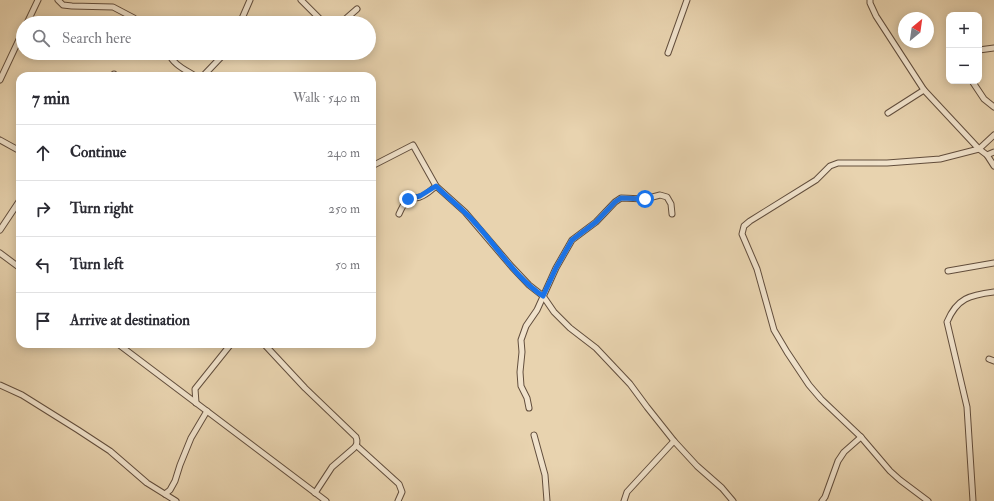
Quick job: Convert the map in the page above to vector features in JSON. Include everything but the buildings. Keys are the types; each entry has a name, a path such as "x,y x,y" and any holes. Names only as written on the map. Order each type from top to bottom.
{"street":[{"path":"30,16 38,0"},
{"path":"58,0 63,5 113,7 130,16"},
{"path":"243,16 250,0"},
{"path":"301,0 317,16"},
{"path":"668,53 686,0"},
{"path":"870,0 876,16 924,90 979,149 987,155 994,166"},
{"path":"349,16 357,9"},
{"path":"0,80 16,46"},
{"path":"982,50 994,48"},
{"path":"173,60 176,64 189,72"},
{"path":"207,72 218,60"},
{"path":"974,84 984,99 994,107"},
{"path":"888,113 924,90"},
{"path":"928,501 890,471 861,437 809,385 774,330 758,269 742,234 744,226 750,221 816,180 830,166 838,163 887,163 940,159 979,149 994,135"},
{"path":"0,140 16,149"},
{"path":"376,164 413,145 436,186 465,212 512,267 529,285 543,296 554,312 570,328 596,348 630,384 646,407 674,441 697,466 722,488 733,501"},
{"path":"987,155 994,152"},
{"path":"399,214 403,204 408,199 420,196 436,186"},
{"path":"528,408 527,398 520,386 522,352 521,340 526,326 537,310 556,268 572,240 596,222 615,202 621,198 645,199 660,195 667,197 672,214"},
{"path":"0,230 16,206"},
{"path":"0,253 16,265"},
{"path":"948,271 994,263"},
{"path":"974,501 967,407 947,322 951,312 961,300 975,294 994,292"},
{"path":"123,348 326,501"},
{"path":"196,403 195,389 228,348"},
{"path":"268,348 305,388 356,437 357,440 356,446 332,467 315,493"},
{"path":"0,385 22,395 110,451 147,483 176,501"},
{"path":"165,494 170,490 175,481 180,464 191,438 207,411"},
{"path":"534,435 545,475 547,501"},
{"path":"822,501 825,497 838,461 844,452 861,437"},
{"path":"624,501 627,492 674,441"},
{"path":"356,446 399,484 402,492 398,501"}],"route":[{"path":"408,199 427,193 436,186 465,212 512,267 529,285 543,296 556,268 572,240 596,222 615,202 621,198 645,199"}]}
